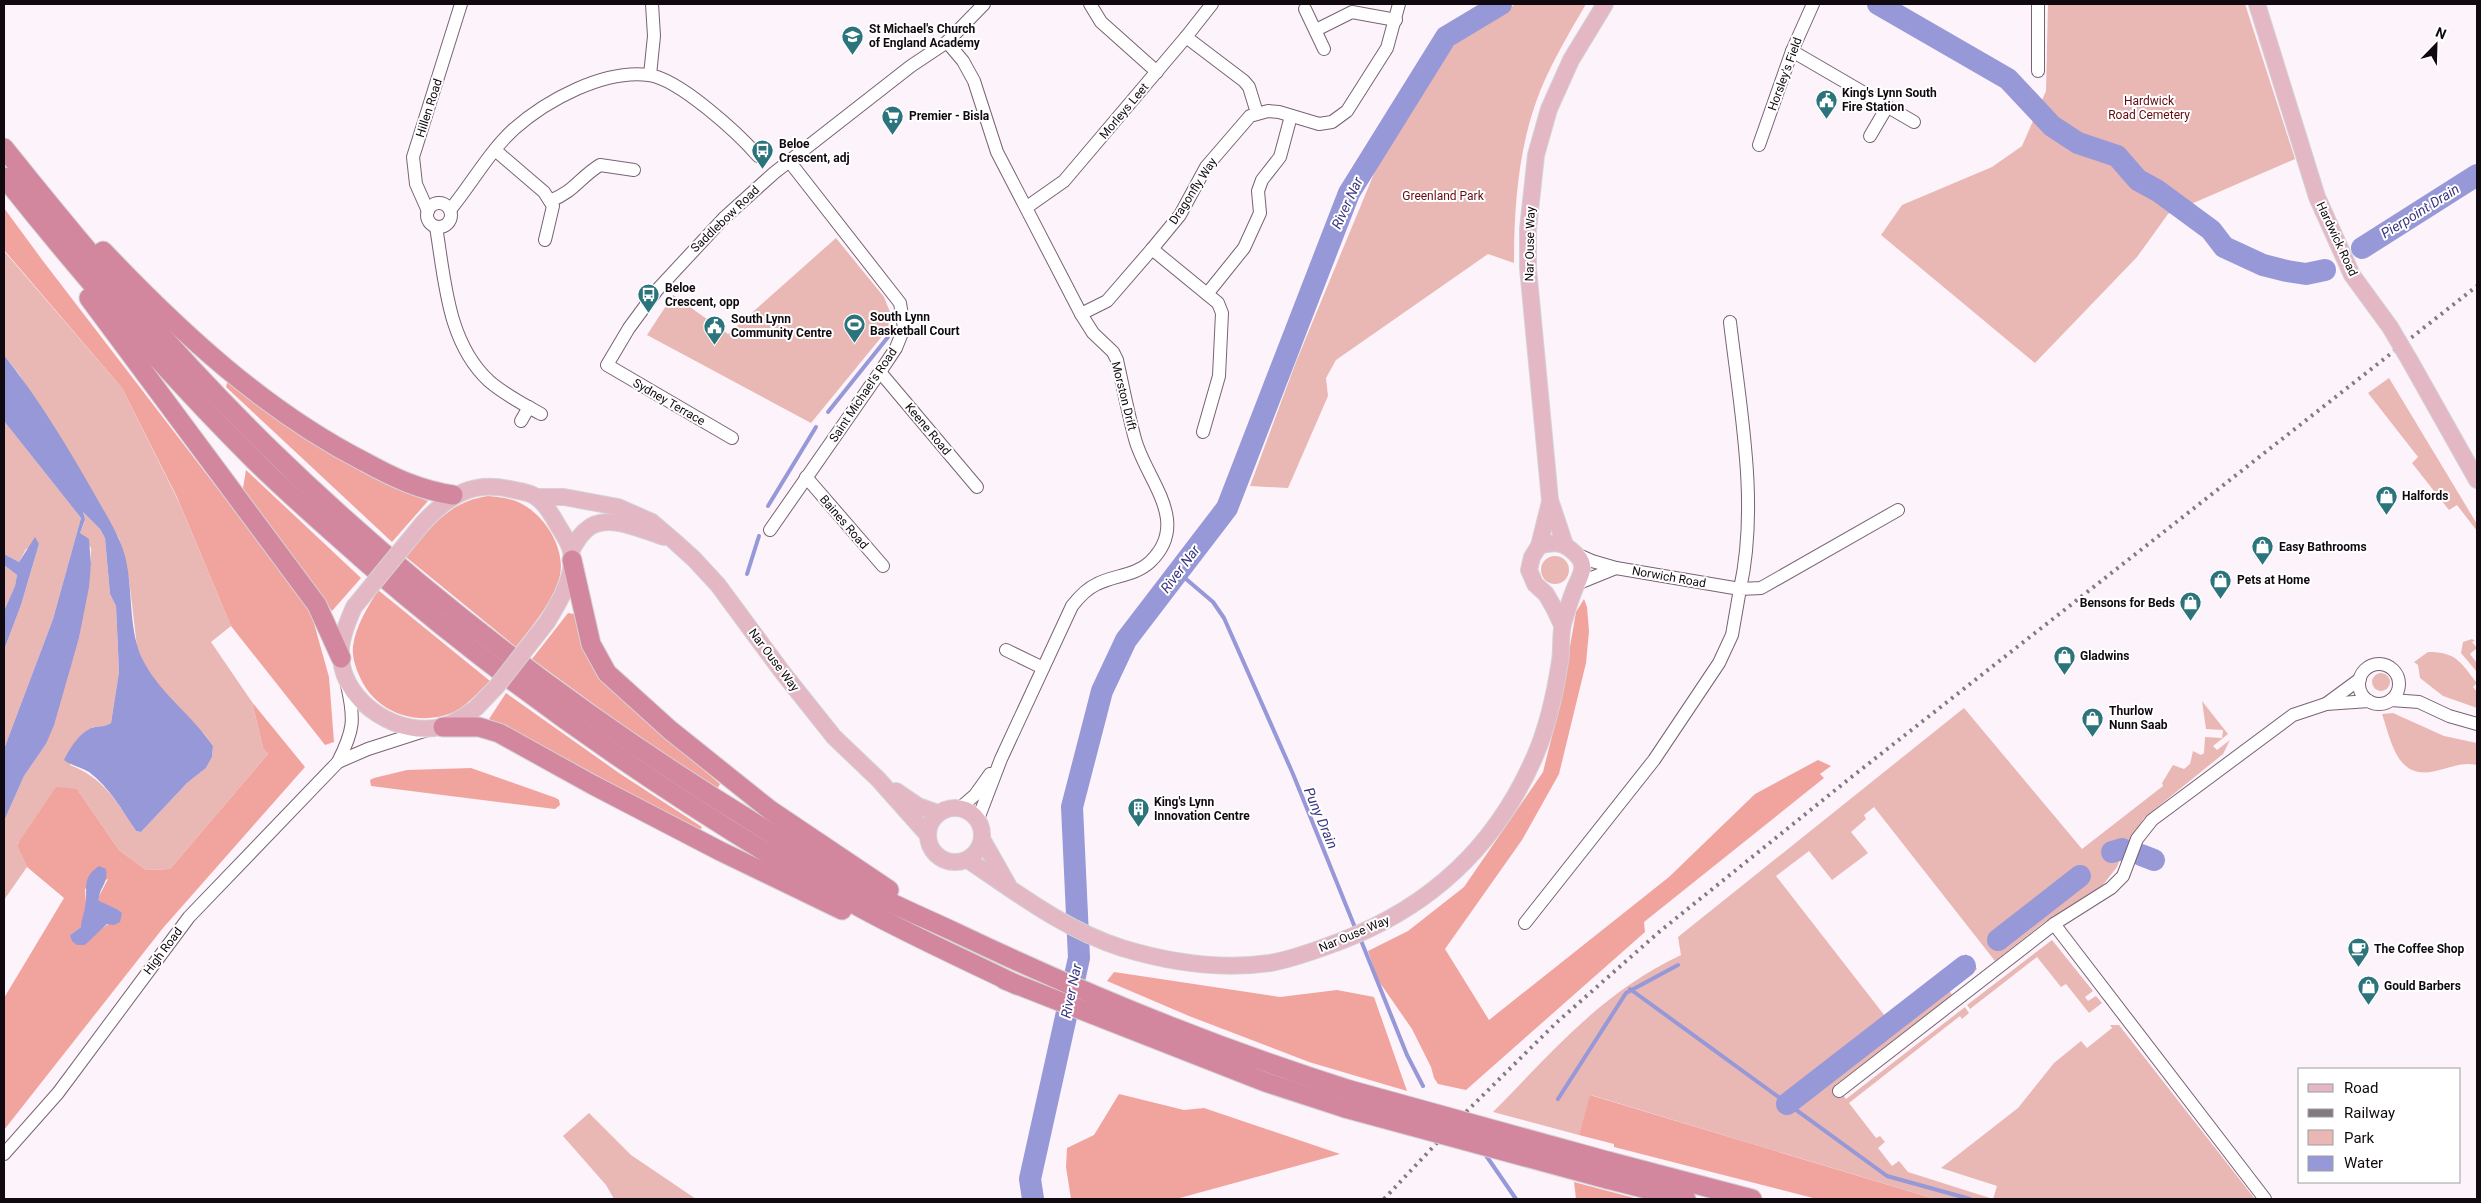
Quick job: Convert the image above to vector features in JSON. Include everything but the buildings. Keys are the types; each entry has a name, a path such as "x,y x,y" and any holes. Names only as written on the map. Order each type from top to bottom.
{"highway":[{"path":"4,148 122,270 222,365 262,398 341,450 381,471 414,487 453,496"},
{"path":"4,148 86,251 174,351 269,448 335,510 431,593 579,709 712,797 850,882 998,953 1130,1010 1348,1099"},
{"path":"4,178 146,378 317,605 343,667"},
{"path":"4,178 73,263 161,364 254,460 317,520 405,596 495,669 626,763 702,813 854,904 1017,985"},
{"path":"572,555 591,644 608,674 631,697 770,810 882,885 998,953"},
{"path":"438,727 479,727 499,733 593,786 720,851 900,937 1126,1030 1264,1082 1348,1099 1609,1170 1752,1199"},
{"path":"1609,1170 1686,1199"}],"main road":[{"name":"Nar Ouse Way","path":"1562,625 1546,594 1535,584 1529,570 1532,557 1540,546 1550,500 1528,268 1528,228 1535,164 1549,109 1571,60 1605,4"},
{"name":"Hardwick Road","path":"2257,4 2317,197 2352,275 2390,327 2477,480"},
{"path":"486,486 504,487 536,497 553,517 572,555 563,593 547,622 497,686 476,708 461,719 438,727 400,725 380,717 357,695 343,667 347,624 354,607 423,523 453,496 466,490 486,486"},
{"name":"Nar Ouse Way","path":"536,497 564,497 618,507 652,522 673,540 718,585 782,673 834,738 878,779 927,834"},
{"name":"Nar Ouse Way","path":"968,860 1043,910 1092,936 1120,947 1162,959 1236,965 1271,962 1323,948 1385,923 1423,899 1454,874 1472,855 1506,812 1522,783 1546,730 1560,660 1562,625 1576,587 1582,563 1571,549 1550,500"},
{"name":"Nar Ouse Way","path":"572,555 585,531 595,524 607,522 621,523 673,540"},
{"path":"1540,546 1552,542 1571,549"},
{"path":"1546,594 1560,596 1576,587"},
{"name":"Nar Ouse Way","path":"878,779 918,806 938,813"},
{"path":"960,808 970,812 978,820 982,829 982,839 978,852 968,860 954,864 939,859 929,847 927,834 930,821 938,813 947,809 960,808"},
{"name":"Nar Ouse Way","path":"982,839 1010,888"}],"street":[{"name":"Hillen Road","path":"461,4 413,157 416,184 428,211 428,220 436,227 448,298 458,336 488,379 504,393 541,414"},
{"path":"650,75 654,36 652,4"},
{"name":"Saddlebow Road","path":"607,365 629,328 657,290 689,253 724,218 789,161 911,66 947,42 984,4"},
{"path":"1090,4 1101,22 1157,72"},
{"name":"Morleys Leet","path":"1027,207 1064,181 1186,38 1212,4"},
{"path":"1186,38 1244,81 1249,87 1257,113 1279,112 1319,124 1338,119 1346,111 1387,48 1399,4"},
{"name":"Horsley's Field","path":"1759,145 1792,51 1813,4"},
{"path":"2038,4 2038,71"},
{"path":"1305,10 1324,49"},
{"path":"1316,30 1352,12 1396,20"},
{"name":"Morston Drift","path":"947,42 963,61 974,81 997,152 1081,314 1093,332 1113,352 1117,360 1135,440 1161,495 1168,521 1163,542 1150,562 1128,574 1091,587 1072,606 1001,759 978,820"},
{"path":"1792,51 1914,122"},
{"path":"450,210 495,150 514,130 549,102 589,84 620,76 650,75 694,99 726,122 758,156"},
{"path":"1870,136 1887,107"},
{"name":"Dragonfly Way","path":"1081,314 1107,301 1180,215 1206,167 1243,122 1257,113"},
{"path":"1207,294 1244,248 1260,213 1258,191 1262,180 1280,157 1291,116"},
{"path":"495,150 544,192 553,206 546,240"},
{"name":"Saint Michael's Road","path":"770,530 896,348 904,328 900,303 789,161"},
{"path":"550,201 567,194 585,175 600,166 634,170"},
{"path":"428,211 436,204 444,204 450,210 452,218 448,225 436,227"},
{"path":"1152,249 1218,303 1222,323 1219,376 1203,432"},
{"path":"1525,923 1654,760 1719,664 1732,636 1748,554 1749,533 1745,456 1730,322"},
{"name":"Sydney Terrace","path":"607,365 732,438"},
{"name":"Keene Road","path":"880,372 977,487"},
{"path":"521,421 529,407"},
{"name":"Baines Road","path":"806,477 883,566"},
{"name":"Norwich Road","path":"1571,549 1592,561 1616,568 1740,589 1761,588 1898,510"},
{"name":"Norwich Road","path":"1576,587 1616,568"},
{"path":"1006,650 1043,668"},
{"path":"2326,704 2360,679 2368,667 2382,664 2393,669 2399,680 2419,702"},
{"name":"High Road","path":"4,1154 58,1093 189,917 333,766 351,736 353,718 343,667"},
{"path":"2360,679 2361,692 2369,701"},
{"path":"2391,700 2398,692 2399,680"},
{"path":"1839,1091 2054,924 2111,888 2123,876 2138,839 2161,813 2293,715 2326,704 2369,701 2380,704 2391,700 2419,702 2449,716 2477,724"},
{"name":"High Road","path":"333,766 368,749 438,727"},
{"name":"Morston Drift","path":"960,808 975,795 1001,759"},
{"path":"2054,924 2265,1199"}],"green space":[{"name":"Greenland Park","path":"1516,4 1586,4 1546,77 1530,121 1518,181 1514,263 1488,254 1336,360 1326,378 1328,396 1288,488 1250,486 1296,362 1378,164 1447,52 1465,34"},
{"name":"Hardwick Road Cemetery","path":"2048,4 2245,4 2295,159 2168,214 2137,257 2035,363 1881,235 1902,205 1992,167 2022,146 2046,91"},
{"path":"836,238 884,297 890,312 888,329 811,423 647,335 673,295 728,334"},
{"path":"4,251 122,388 179,502 231,626 211,642 252,702 263,748 268,754 170,869 146,870 119,850 77,789 17,844 27,867 4,900 4,821 24,776 46,744 79,638 91,564 91,548 80,533 85,521 82,511 100,529 105,538 110,594 116,606 119,672 111,723 106,726 93,727 70,765 92,776 101,784 116,801 136,831 141,832 187,783 206,768 212,757 213,746 206,736 157,684 144,664 137,647 129,579 119,538 19,374 4,355"},
{"path":"2389,378 2477,524 2477,531 2457,505 2449,510 2412,463 2418,457 2368,393"},
{"path":"4,421 81,518 53,619 4,749 4,650 21,605 39,544 26,549 19,562 4,554"},
{"path":"1555,556 1565,560 1569,570 1565,580 1555,584 1545,580 1541,570 1545,560"},
{"path":"4,565 17,575 15,586 4,611"},
{"path":"2472,639 2475,641 2472,642 2477,648 2470,654 2477,663 2477,672 2461,653 2463,642"},
{"path":"2428,652 2438,652 2452,656 2462,664 2477,683 2473,687 2477,692 2477,708 2443,696 2420,678 2418,665 2414,662"},
{"path":"2381,673 2387,676 2390,682 2387,688 2381,691 2375,688 2372,682 2375,676"},
{"path":"2202,701 2228,734 2213,746 2217,750 2230,740 2223,754 2144,818 2124,849 2117,867 2102,886 2043,923 1995,961 1874,807 1864,815 1866,819 1851,832 1868,853 1832,880 1809,851 1776,876 1885,1016 1966,954 1977,969 1949,990 1952,995 1835,1085 1846,1099 1965,1007 1969,1013 1962,1019 1960,1016 1849,1103 1876,1138 1880,1136 1885,1142 1878,1148 1892,1166 1899,1161 1908,1172 1993,1199 1935,1199 1591,1095 1579,1135 1493,1112 1558,1045 1602,1005 1652,970 1681,955 1678,937 1964,708 2082,849 2163,786 2162,783 2173,765 2184,769 2190,764 2193,751 2201,755 2204,753 2205,737 2222,738 2223,730 2206,729"},
{"path":"2393,713 2444,736 2477,743 2477,765 2460,765 2428,772 2416,771 2407,767 2394,750 2382,714"},
{"path":"2052,940 2093,991 2085,997 2088,1001 2096,996 2102,1003 2089,1013 2066,984 2061,987 2037,957 1970,1009 1967,1005"},
{"path":"2110,1025 2119,1025 2255,1199 1993,1199 1997,1186 1941,1168 2018,1108 2054,1063 2081,1041 2087,1048 2112,1028"},
{"path":"589,1113 631,1155 696,1199 614,1199 606,1185 563,1136"}],"shaded area":[{"path":"4,208 310,609 329,677 334,742 325,745 231,626 177,497 122,388 4,250"},
{"path":"228,379 298,433 348,463 428,501 392,542 226,387"},
{"path":"246,470 361,578 332,611 242,494"},
{"path":"488,496 514,500 531,510 540,518 554,537 561,560 558,582 550,600 516,647 406,557 432,527 451,510 474,499"},
{"path":"378,590 490,681 457,711 438,717 410,717 385,707 366,688 354,661 353,650 360,624"},
{"path":"1584,599 1587,607 1589,631 1586,663 1559,774 1522,840 1445,949 1489,1020 1669,877 1755,794 1818,760 1831,766 1820,774 1824,778 1644,922 1645,932 1466,1090 1438,1084 1412,1029 1378,980 1368,951 1408,931 1464,887 1543,772 1560,704 1576,612"},
{"path":"568,613 574,614 583,645 632,708 720,784 717,789 641,739 532,659"},
{"path":"506,693 619,773 702,827 700,830 489,719"},
{"path":"252,702 305,767 163,928 4,1130 4,998 64,898 27,867 17,845 56,787 77,789 119,850 146,870 170,869 268,754 263,748","holes":["108,879 99,896 99,902 117,909 122,914 93,935 85,945 70,935 81,927 86,904 85,889"]},
{"path":"471,768 556,798 559,800 560,805 555,809 371,786 370,780 407,770"},
{"path":"1114,972 1280,997 1337,990 1374,997 1407,1091 1309,1062 1189,1016 1107,981"},
{"path":"1119,1094 1184,1110 1204,1108 1340,1154 1176,1199 1071,1199 1066,1167 1067,1148 1094,1135"},
{"path":"1590,1095 1935,1199 1817,1199 1614,1147 1614,1144 1579,1135"},
{"path":"1574,1182 1638,1199 1576,1199"}],"water":[{"path":"4,355 29,388 63,441 108,517 119,540 128,569 133,625 139,652 145,664 160,686 213,746 212,757 206,768 187,783 141,832 136,831 115,800 96,778 89,772 64,760 73,745 85,732 111,723 119,672 116,606 110,594 105,538 100,529 83,512 85,520 80,533 89,539 91,564 89,587 79,638 54,725 46,744 24,776 4,821 4,749 53,619 81,518 4,421"},
{"path":"35,537 39,544 21,605 4,650 4,611 15,586 17,575 4,565 4,554 19,562"},
{"path":"99,866 106,869 107,874 99,901 122,913 120,922 114,925 107,924 85,945 77,945 72,941 70,935 81,927 85,910 87,880 89,875"}],"waterway":[{"name":"Puny Drain","path":"1033,1199 1030,1179 1079,958 1072,807 1102,691 1126,640 1227,508 1349,193 1446,37 1501,4"},
{"path":"1878,4 2008,79 2052,126 2078,143 2117,156 2138,180 2158,191 2211,230 2224,247 2263,265 2287,271 2306,274 2325,270"},
{"name":"Pierpoint Drain","path":"2362,248 2477,175"},
{"path":"828,412 888,337"},
{"path":"768,506 816,427"},
{"path":"747,574 759,536"},
{"name":"Puny Drain","path":"1179,573 1213,602 1224,618 1293,774 1356,930"},
{"path":"2112,852 2122,849"},
{"path":"2141,855 2154,860"},
{"path":"1998,940 2080,876"},
{"name":"Puny Drain","path":"1360,938 1407,1055 1423,1086"},
{"path":"1558,1099 1626,993 1678,965"},
{"path":"1787,1104 1965,966"},
{"path":"1630,989 1887,1176 1970,1199"},
{"name":"Puny Drain","path":"1485,1154 1516,1199"}],"railway":[{"path":"1384,1199 1466,1112 1556,1023 1659,932 1849,779 2477,286"}],"place":[{"name":"St Michael's Church of England Academy","path":"853,55"},
{"name":"King's Lynn South Fire Station","path":"1826,119"},
{"name":"Premier - Bisla","path":"893,135"},
{"name":"Beloe Crescent, adj","path":"763,170"},
{"name":"Beloe Crescent, opp","path":"649,314"},
{"name":"South Lynn Basketball Court","path":"854,343"},
{"name":"South Lynn Community Centre","path":"715,345"},
{"name":"Halfords","path":"2386,515"},
{"name":"Easy Bathrooms","path":"2263,566"},
{"name":"Pets at Home","path":"2221,599"},
{"name":"Bensons for Beds","path":"2191,622"},
{"name":"Gladwins","path":"2064,675"},
{"name":"Thurlow Nunn Saab","path":"2093,737"},
{"name":"King's Lynn Innovation Centre","path":"1138,828"},
{"name":"The Coffee Shop","path":"2358,968"},
{"name":"Gould Barbers","path":"2368,1005"}],"water label":[{"name":"River Nar","path":"1347,203"},
{"name":"River Nar","path":"1180,569"},
{"name":"River Nar","path":"1071,991"}]}
